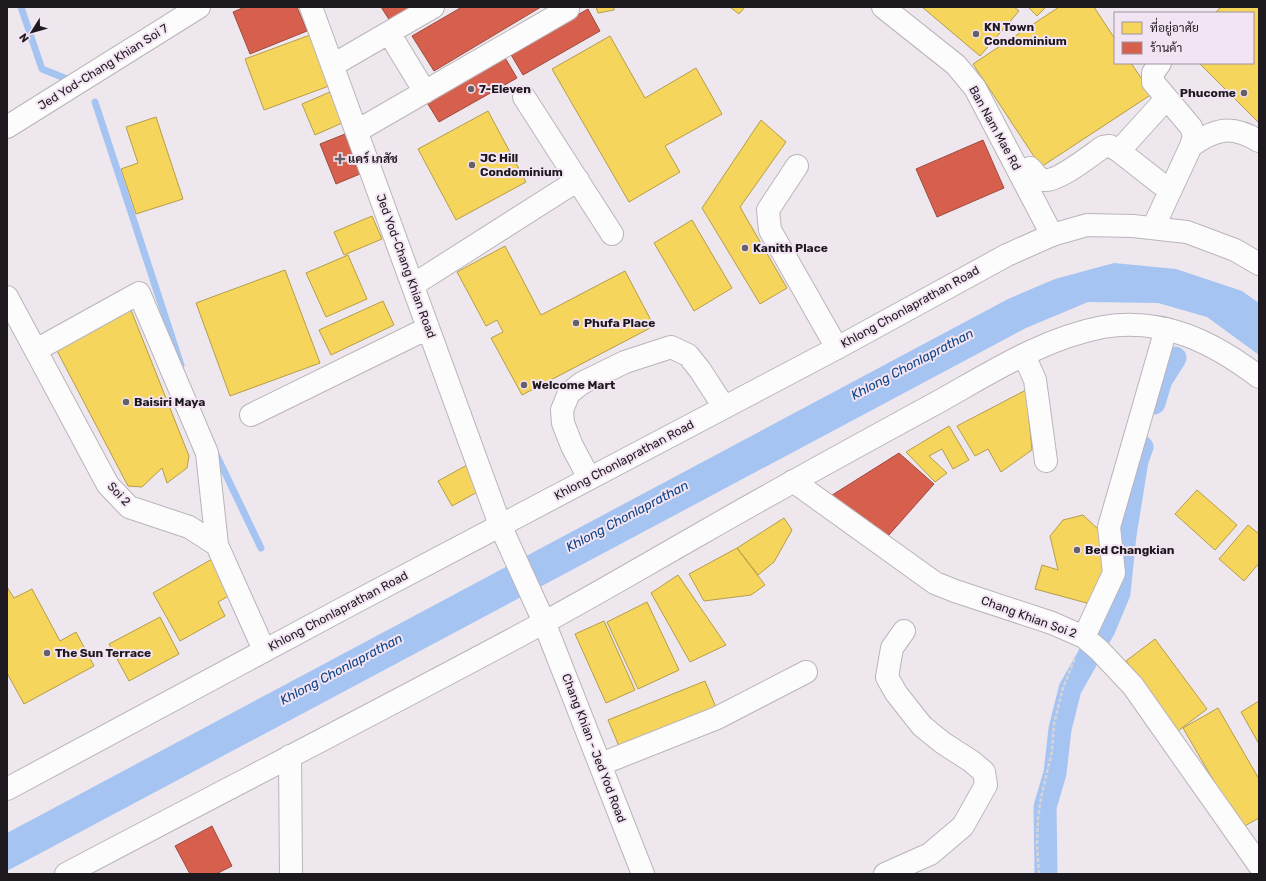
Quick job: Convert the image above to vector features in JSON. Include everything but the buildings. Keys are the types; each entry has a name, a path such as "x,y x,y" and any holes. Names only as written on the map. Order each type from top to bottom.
{"street":[{"name":"Jed Yod-Chang Khian Soi 7","path":"7,127 199,7"},
{"path":"333,66 433,7"},
{"path":"357,131 568,9 567,7"},
{"name":"Ban Nam Mae Rd","path":"883,7 956,65 975,88 1052,235"},
{"name":"Jed Yod-Chang Khian Road","path":"316,9 333,66 500,525 544,622"},
{"path":"389,33 425,92"},
{"path":"1153,228 1191,146 1194,136 1193,130 1155,86 1152,79 1154,72 1159,64"},
{"path":"524,97 612,234"},
{"path":"1119,151 1166,99"},
{"path":"1191,146 1206,136 1226,130 1242,132 1259,141"},
{"path":"1020,173 1030,168 1041,179 1051,180 1104,146 1110,146 1119,151 1170,191"},
{"path":"797,166 768,210 770,230 837,348"},
{"path":"413,285 578,180"},
{"name":"Khlong Chonlaprathan Road","path":"7,789 264,650 837,348 1007,255 1052,235 1087,225 1133,226 1187,232 1235,250 1259,264"},
{"path":"36,350 140,293 207,453 217,545 264,650"},
{"name":"Soi 2","path":"7,296 108,485 129,507 189,527 217,545"},
{"path":"66,874 544,622 793,481 1024,355 1074,334 1106,327 1137,325 1166,329 1187,335 1220,350 1259,377"},
{"path":"251,415 428,328"},
{"path":"1092,644 1114,573 1109,527 1166,329"},
{"path":"589,478 572,446 563,423 562,410 569,393 582,383 625,362 671,347 688,355 700,370 724,407"},
{"path":"1024,355 1035,380 1046,461"},
{"name":"Chang Khian Soi 2","path":"793,481 935,583 1052,623 1092,644 1133,686 1259,865"},
{"name":"Chang Khian - Jed Yod Road","path":"544,622 643,874"},
{"path":"885,874 930,854 963,826 986,785 984,772 922,726 896,693 887,676 892,648 904,631"},
{"path":"601,764 717,718 806,672"},
{"path":"290,756 291,874"}],"path":[{"path":"1039,874 1037,844 1038,818 1052,751 1054,724 1063,688 1092,644"}],"water":[{"name":"Khlong Chonlaprathan","path":"1114,263 1176,269 1242,291 1259,303 1259,355 1207,317 1158,303 1088,302 1026,328 7,871 7,833 1008,299 1055,279"}],"waterway":[{"path":"21,7 42,69 67,79"},
{"path":"95,102 181,365"},
{"path":"1154,403 1161,380 1175,358"},
{"path":"1046,874 1045,807 1055,773 1060,729 1070,689 1104,629 1119,593 1125,535 1137,461 1142,447"},
{"path":"215,452 261,548"}],"place":[{"name":"KN Town Condominium","path":"976,34"},
{"name":"7-Eleven","path":"471,89"},
{"name":"Phucome","path":"1244,93"},
{"name":"แคร์ เภสัช","path":"340,159"},
{"name":"JC Hill Condominium","path":"472,165"},
{"name":"Kanith Place","path":"745,248"},
{"name":"Phufa Place","path":"576,323"},
{"name":"Welcome Mart","path":"524,385"},
{"name":"Baisiri Maya","path":"126,402"},
{"name":"Bed Changkian","path":"1077,550"},
{"name":"The Sun Terrace","path":"47,653"}]}
